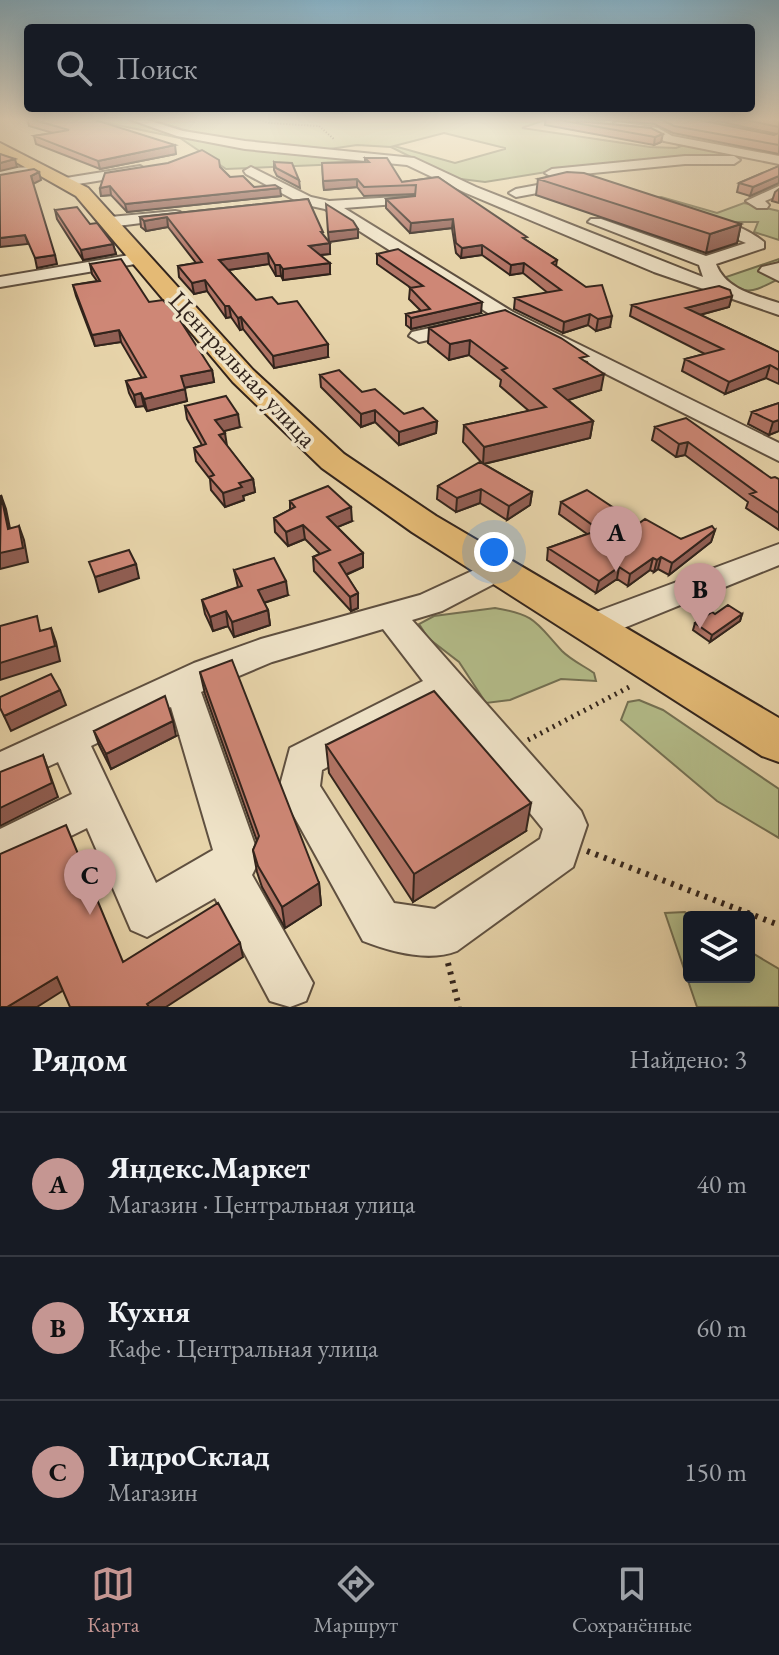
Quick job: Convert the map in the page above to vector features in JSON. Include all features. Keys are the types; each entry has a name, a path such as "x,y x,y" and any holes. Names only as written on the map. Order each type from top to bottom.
{"main road":[{"name":"Центральная улица","path":"29,165 82,192 243,376 316,447 365,486 779,742"}],"street":[{"path":"418,165 646,262 779,309"},
{"path":"514,186 572,169 621,165"},
{"path":"66,182 159,169"},
{"path":"251,171 307,201"},
{"path":"449,180 514,186 565,181 598,187"},
{"path":"514,186 567,211 706,262 758,245 747,236 687,217"},
{"path":"762,205 753,201 779,190"},
{"path":"277,204 307,201 329,205 409,199"},
{"path":"329,205 506,316 779,453"},
{"path":"110,222 148,213 198,212"},
{"path":"0,282 141,258"},
{"path":"706,262 712,277 740,295 779,284"},
{"path":"779,268 768,271 779,276"},
{"path":"419,336 506,316"},
{"path":"592,627 779,554"},
{"path":"0,771 261,652 431,603 498,569"},
{"path":"392,614 404,635 447,685 505,753 566,825 558,852 440,934 380,924 299,789 304,760 447,685"},
{"path":"69,741 147,914 238,859 186,697 180,687"},
{"path":"0,851 97,802"},
{"path":"223,868 288,983"}],"path":[{"path":"505,753 630,685 641,687"},
{"path":"561,842 779,925"},
{"path":"440,934 459,1007"}],"green space":[{"path":"220,165 320,165 226,169"},
{"path":"427,165 615,165 571,168 485,182 453,178"},
{"path":"661,197 717,213 744,203 779,211 779,240 754,232 758,222 721,222 652,199"},
{"path":"779,259 779,279 756,289 739,288 723,278"},
{"path":"495,608 528,617 566,654 594,673 596,681 561,679 510,700 486,703 459,662 428,638 419,624 434,616"},
{"path":"639,700 663,710 779,789 779,838 717,801 621,720 628,702"},
{"path":"683,912 683,966 665,913"},
{"path":"755,955 779,969 779,1007 697,1007 689,983 755,983"}],"building":[{"path":"155,165 220,165 230,177 243,176 254,187 275,185 280,188 125,204 110,186 100,188 105,173"},
{"path":"275,165 293,165 299,180"},
{"path":"322,165 391,165 402,182 438,177 527,237 523,238 557,260 552,263 586,287 602,285 612,316 598,319 590,314 564,322 515,298 561,290 524,263 511,265 482,245 462,248 456,243 453,219 411,223 386,199 415,196 416,185 364,187 357,179 323,181"},
{"path":"779,166 779,176 753,187 739,183"},
{"path":"34,169 39,172 31,176 55,255 35,258 25,235 0,238 0,175"},
{"path":"567,172 584,173 741,224 710,234 538,179"},
{"path":"308,199 321,232 330,243 309,246 330,263 283,269 275,265 268,253 219,260 256,300 272,297 278,304 297,301 328,344 273,356 241,317 238,318 229,306 225,306 205,280 192,283 178,266 202,262 167,217 144,221 140,217"},
{"path":"326,204 353,221 358,229 328,232"},
{"path":"77,207 90,224 97,223 113,244 81,250 55,210"},
{"path":"398,249 482,302 411,318 406,314 430,309 410,288 423,286 377,254"},
{"path":"121,259 149,302 163,300 176,314 212,370 181,376 185,389 144,399 141,393 134,395 126,381 146,377 119,330 92,335 73,285 100,281 90,264"},
{"path":"719,286 730,290 732,296 686,308 779,352 779,370 770,365 729,382 685,359 723,349 632,305"},
{"path":"505,310 561,338 588,356 580,358 604,374 554,389 593,421 484,447 464,425 546,407 502,370 507,368 470,340 450,344 429,328"},
{"path":"339,370 362,392 375,389 404,414 423,408 437,421 399,432 375,410 361,414 320,375"},
{"path":"226,396 238,414 215,420 225,433 219,435 253,479 239,483 242,487 223,493 209,477 214,475 194,448 206,444 185,406"},
{"path":"779,403 779,420 773,422 752,412"},
{"path":"686,418 771,478 779,479 779,513 750,494 756,492 688,442 679,444 655,427"},
{"path":"480,462 532,492 509,506 481,489 457,498 438,486"},
{"path":"328,486 351,507 327,517 363,553 339,563 358,593 350,597 313,557 330,550 303,525 286,532 274,518 295,507 290,501"},
{"path":"587,490 638,524 645,519 681,539 712,526 715,530 672,563 661,557 657,560 653,558 630,574 619,567 599,581 548,548 599,530 561,502"},
{"path":"1,495 8,529 19,526 23,548 0,553"},
{"path":"129,550 136,564 95,577 89,562"},
{"path":"274,558 286,581 258,590 268,610 232,622 226,611 210,617 202,600 242,586 234,570"},
{"path":"728,605 742,614 712,635 695,623 712,612 715,614"},
{"path":"37,616 40,631 51,628 55,646 0,663 0,626"},
{"path":"232,660 319,883 282,907 258,866 253,850 259,836 200,672"},
{"path":"51,674 60,690 4,716 0,697"},
{"path":"434,691 531,803 414,874 326,745"},
{"path":"165,696 173,721 106,754 94,731"},
{"path":"43,755 52,783 0,808 0,772"},
{"path":"66,825 123,962 218,903 240,943 147,1004 149,1007 70,1007 57,977 7,1007 0,1007 0,854"}],"place":[{"name":"Яндекс.Маркет","path":"616,572"},
{"name":"Кухня","path":"700,629"},
{"name":"ГидроСклад","path":"90,915"}]}
